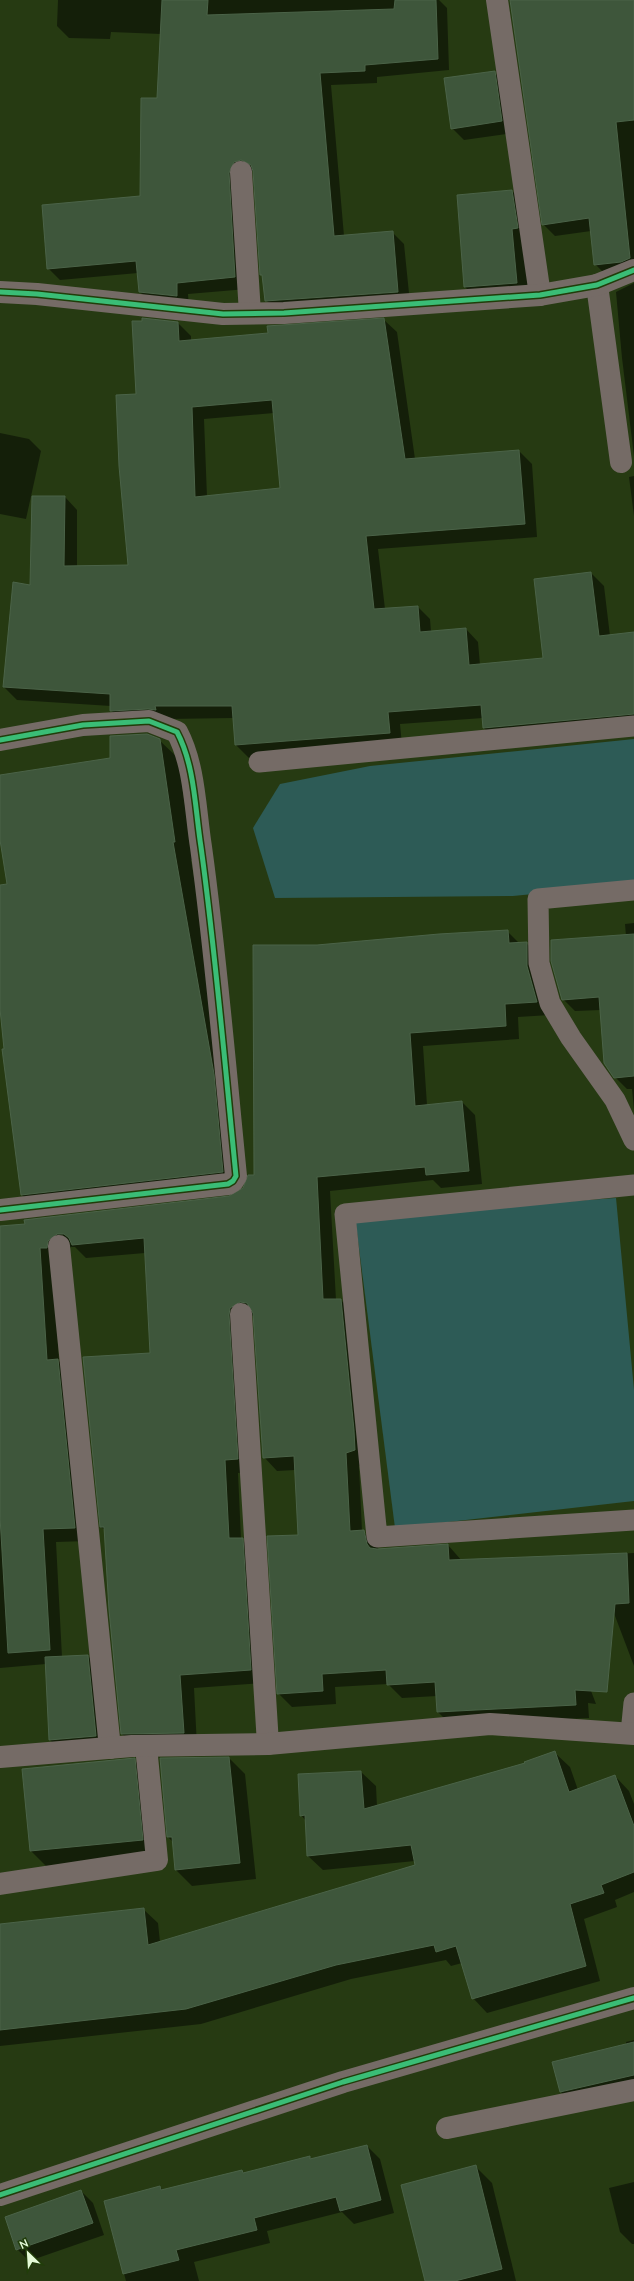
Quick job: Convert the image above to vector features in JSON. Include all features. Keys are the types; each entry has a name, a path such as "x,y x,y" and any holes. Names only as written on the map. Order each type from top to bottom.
{"street":[{"path":"497,0 540,295"},
{"path":"241,172 250,313"},
{"path":"0,292 37,294 223,314 352,310 540,295 597,285 634,270"},
{"path":"597,285 621,462"},
{"path":"0,740 83,725 149,721 177,732 184,744 191,772 213,932 236,1176 233,1181 228,1184 0,1210"},
{"path":"59,1246 110,1748"},
{"path":"241,1314 268,1744"},
{"path":"0,1757 146,1746 268,1744 490,1724 632,1733"},
{"path":"0,1884 158,1860 146,1746"},
{"path":"0,2195 344,2082 634,1998"},
{"path":"447,2128 634,2090"}],"lane":[{"path":"259,762 634,726"},
{"path":"634,890 538,899 539,963 550,1003 571,1038 616,1100 634,1140"},
{"path":"634,1185 345,1214 377,1537 634,1520"},
{"path":"632,1733 634,1703"}],"water":[{"path":"634,739 634,884 513,896 275,898 253,828 280,784 370,766"},
{"path":"616,1198 634,1390 634,1501 395,1528 355,1217"}],"building":[{"path":"162,0 208,0 207,15 394,9 395,0 436,0 438,59 365,65 365,71 320,73 334,236 393,231 398,292 265,301 262,275 260,275 253,171 251,165 241,160 234,162 229,173 235,277 177,283 177,296 139,292 136,261 47,269 42,205 140,196 141,98 157,98"},
{"path":"510,0 634,0 634,120 616,122 630,258 621,262 594,265 589,218 542,225"},
{"path":"495,71 502,121 451,129 444,78"},
{"path":"512,190 518,228 512,229 517,283 464,287 457,195"},
{"path":"142,318 178,322 179,341 268,333 267,326 384,318 405,459 519,450 525,524 366,536 374,609 418,606 420,632 466,628 469,665 543,658 534,579 591,572 599,636 634,632 634,714 483,728 481,705 388,712 390,733 235,745 232,706 155,706 156,710 110,711 110,694 3,687 13,582 30,585 32,496 65,496 64,566 128,565 119,466 116,395 136,394 132,321 142,321","holes":["272,400 280,488 195,497 192,407"]},
{"path":"147,734 160,739 175,842 173,842 214,1074 223,1172 21,1195 2,1049 4,1049 0,1009 0,885 7,884 0,840 0,775 110,758 110,736"},
{"path":"508,930 509,943 527,942 527,966 537,1002 505,1004 506,1026 410,1033 415,1106 462,1101 469,1171 426,1175 425,1167 317,1177 323,1299 341,1299 354,1430 355,1450 346,1453 350,1531 364,1530 367,1544 370,1548 377,1549 448,1544 449,1560 627,1553 629,1603 615,1604 607,1692 575,1690 576,1705 437,1712 435,1682 387,1685 386,1670 322,1674 323,1691 277,1694 267,1536 298,1535 294,1456 263,1458 253,1313 247,1303 240,1302 230,1308 229,1315 238,1459 225,1460 229,1538 243,1538 251,1670 180,1675 184,1733 121,1734 109,1610 104,1527 100,1527 83,1357 150,1353 144,1238 72,1245 69,1238 64,1234 57,1234 48,1241 47,1248 40,1248 47,1360 58,1359 75,1528 43,1529 50,1650 8,1653 0,1517 0,1226 25,1224 24,1220 229,1196 243,1188 248,1175 254,1175 253,945 317,945 439,934"},
{"path":"634,934 634,1076 614,1078 604,1063 599,997 562,1000 551,961 551,940"},
{"path":"88,1655 96,1736 49,1740 45,1657"},
{"path":"555,1751 569,1792 615,1775 634,1826 634,1872 601,1885 604,1893 570,1904 586,1966 472,1999 456,1946 436,1952 434,1945 336,1965 186,2009 0,2030 0,1924 144,1908 148,1945 415,1865 411,1845 307,1856 305,1815 300,1816 298,1774 361,1771 364,1809 525,1763 524,1762"},
{"path":"229,1757 240,1863 175,1870 172,1837 167,1837 160,1758"},
{"path":"135,1758 143,1840 30,1851 22,1769"},
{"path":"634,2042 634,2075 560,2092 552,2062"},
{"path":"367,2145 381,2200 340,2211 336,2197 254,2218 257,2230 176,2250 179,2260 123,2274 104,2201 160,2186 161,2190 242,2170 243,2173 310,2156 310,2159"},
{"path":"476,2165 502,2269 455,2281 425,2281 401,2185"},
{"path":"81,2190 93,2223 16,2250 5,2217"}],"cycle path":[{"path":"0,292 37,294 223,314 284,313 540,295 597,285 634,270"},
{"path":"0,740 83,725 149,721 177,732 188,759 196,803 216,970 236,1176 233,1181 228,1184 0,1210"},
{"path":"0,2195 343,2082 634,1998"}]}
